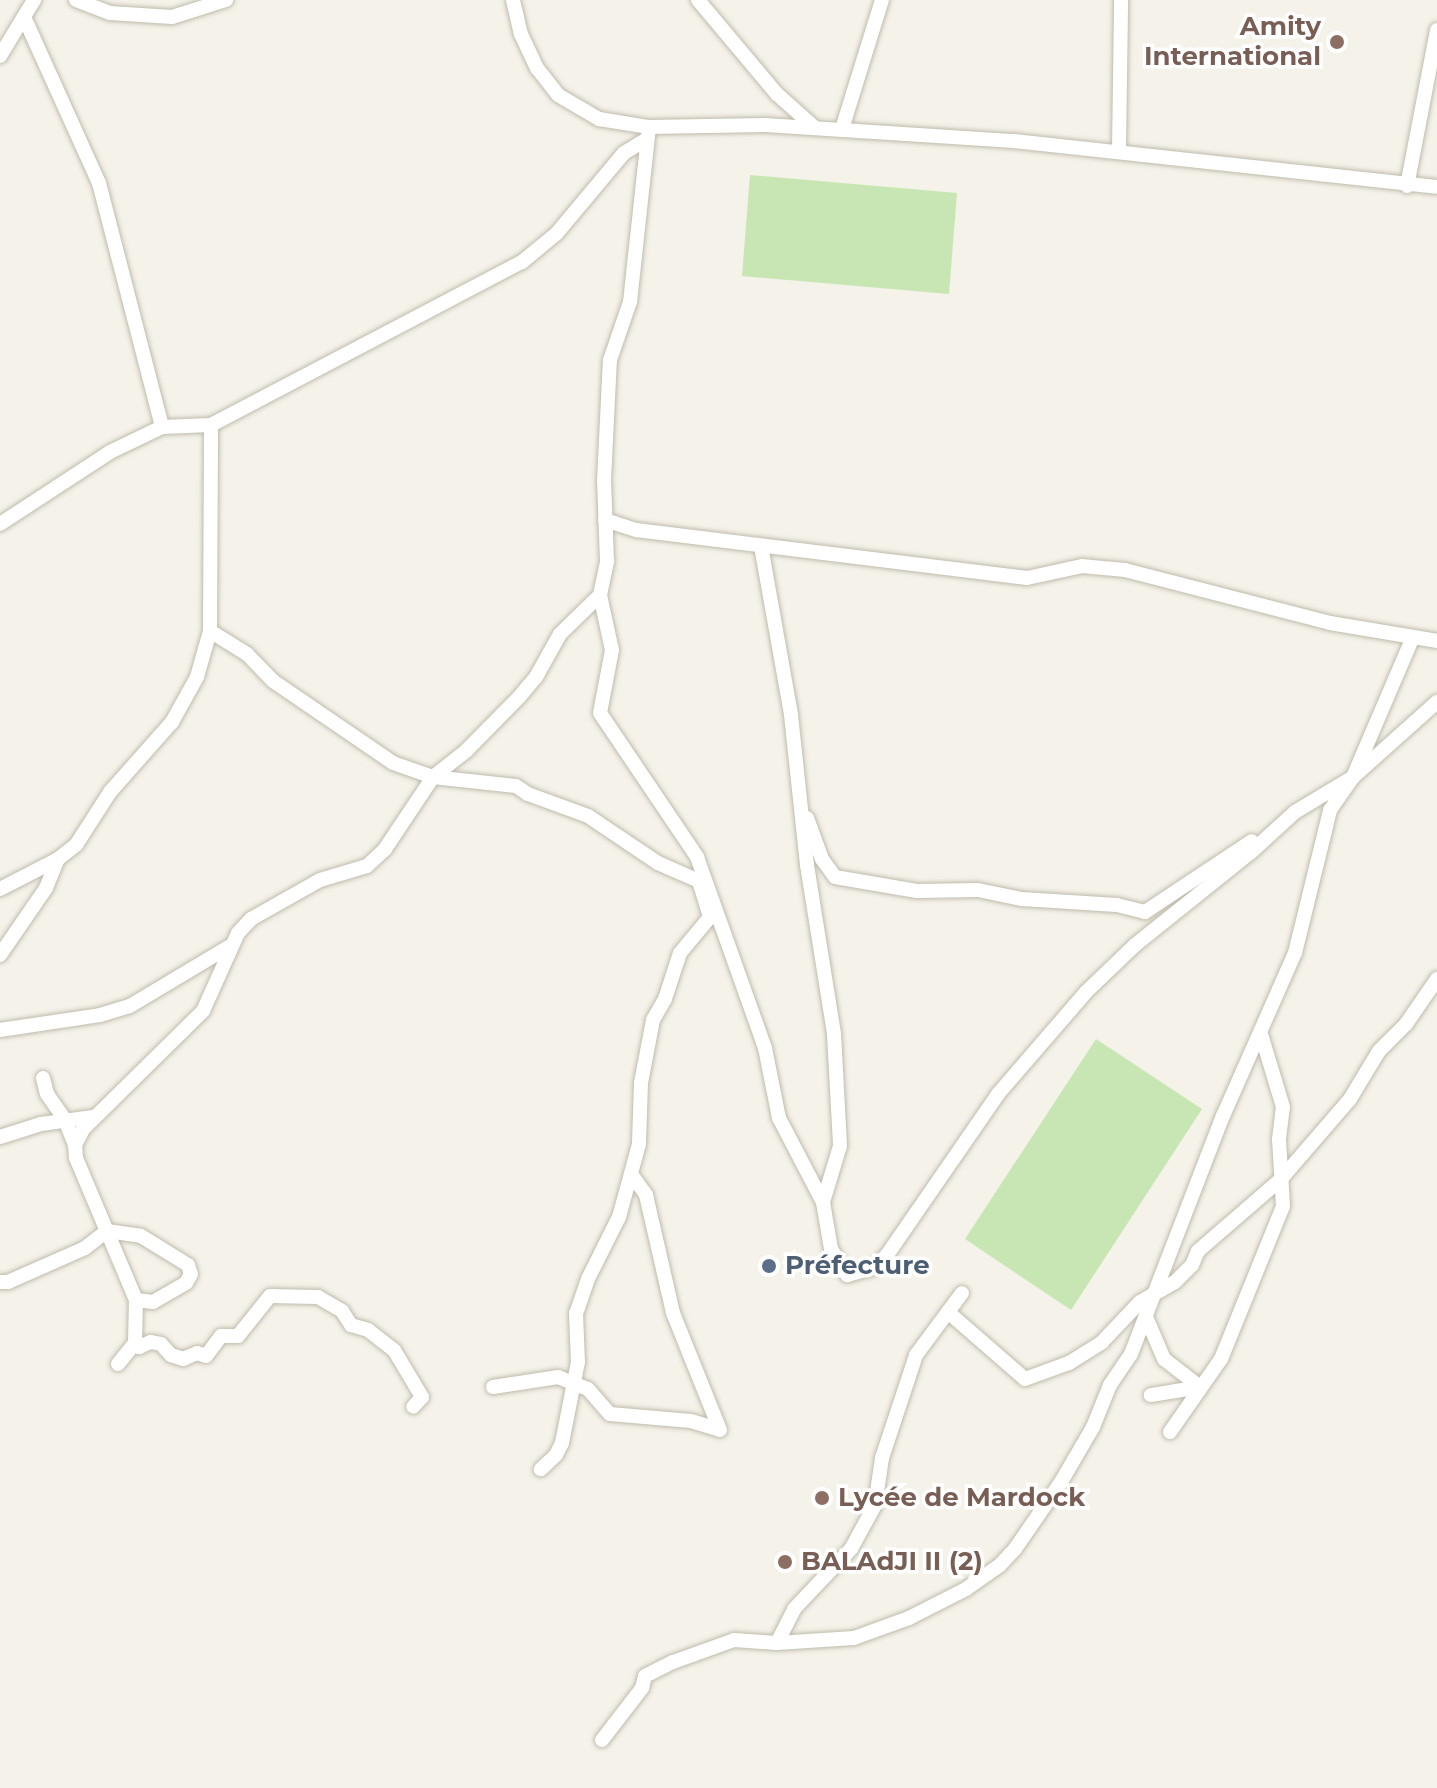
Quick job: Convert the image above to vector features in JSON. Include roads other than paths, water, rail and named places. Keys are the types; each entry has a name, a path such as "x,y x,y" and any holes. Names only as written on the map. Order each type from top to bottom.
{"street":[{"path":"0,56 34,0"},
{"path":"76,0 110,13 172,17 226,0"},
{"path":"513,0 521,34 537,68 558,95 599,119 648,133 842,129 1119,151 1437,187"},
{"path":"698,0 777,94 815,128"},
{"path":"842,129 882,0"},
{"path":"1119,151 1121,0"},
{"path":"24,17 99,183 162,427"},
{"path":"1407,186 1437,30"},
{"path":"0,524 110,452 162,427 211,425 522,262 557,233 624,153 648,133"},
{"path":"648,133 630,302 610,360 604,481 607,561 600,595 612,650 600,713 697,857 765,1048 779,1118 823,1202 837,1265 847,1275 874,1268 998,1094 1086,992 1135,945 1295,812"},
{"path":"0,889 58,859 76,845 110,792 172,722 197,677 210,631 211,425"},
{"path":"605,520 636,530 1027,578 1082,566 1125,570 1330,623 1437,641"},
{"path":"761,546 791,715 799,796 834,1034 840,1146 823,1202"},
{"path":"75,1145 92,1117 203,1011 232,945 251,919 320,880 367,866 406,822 433,777 466,751 520,696 536,677 560,634 600,595"},
{"path":"210,631 247,654 273,681 393,763 433,777 516,786 528,794 588,816 658,863 699,881 710,917 680,953 665,999 653,1020 641,1083 639,1144 619,1217 588,1279 576,1313 578,1362 562,1443 556,1455 541,1469"},
{"path":"602,1740 642,1688 645,1676 734,1640 777,1643 854,1638 909,1618 966,1589 999,1566 1068,1470 1093,1427 1110,1385 1131,1354 1223,1116 1261,1034 1306,919 1330,810 1353,777 1413,637"},
{"path":"799,796 822,859 835,877 917,891 978,890 1022,899 1117,905 1145,912 1353,777 1437,702"},
{"path":"0,955 46,888 58,859"},
{"path":"0,1030 100,1015 130,1006 232,945"},
{"path":"948,1312 1025,1379 1069,1363 1081,1352 1102,1342 1140,1302 1175,1282 1192,1265 1198,1251 1281,1179 1350,1099 1379,1051 1406,1024 1437,979"},
{"path":"1170,1432 1221,1359 1283,1206 1279,1139 1283,1107 1261,1034"},
{"path":"43,1078 54,1107 65,1120 86,1185 136,1300 135,1343 118,1364"},
{"path":"0,1137 41,1124 92,1117"},
{"path":"493,1387 546,1377 574,1382 588,1389 610,1414 691,1421 720,1430 673,1313 646,1195 631,1174"},
{"path":"0,1282 8,1282 85,1248 107,1231 141,1236 188,1265 191,1274 186,1283 153,1302 136,1300"},
{"path":"777,1643 794,1609 851,1549 875,1505 882,1458 916,1355 962,1293"},
{"path":"135,1343 139,1347 151,1342 161,1344 171,1355 183,1359 197,1353 206,1356 221,1336 238,1336 270,1296 318,1297 342,1311 351,1325 368,1330 394,1350 422,1397 413,1407"},
{"path":"1146,1316 1164,1359 1200,1387"},
{"path":"1151,1395 1200,1387"}],"place":[{"name":"Amity International","path":"1337,42"},
{"name":"Préfecture","path":"769,1266"},
{"name":"Lycée de Mardock","path":"822,1498"},
{"name":"BALAdJI II (2)","path":"785,1562"}]}
